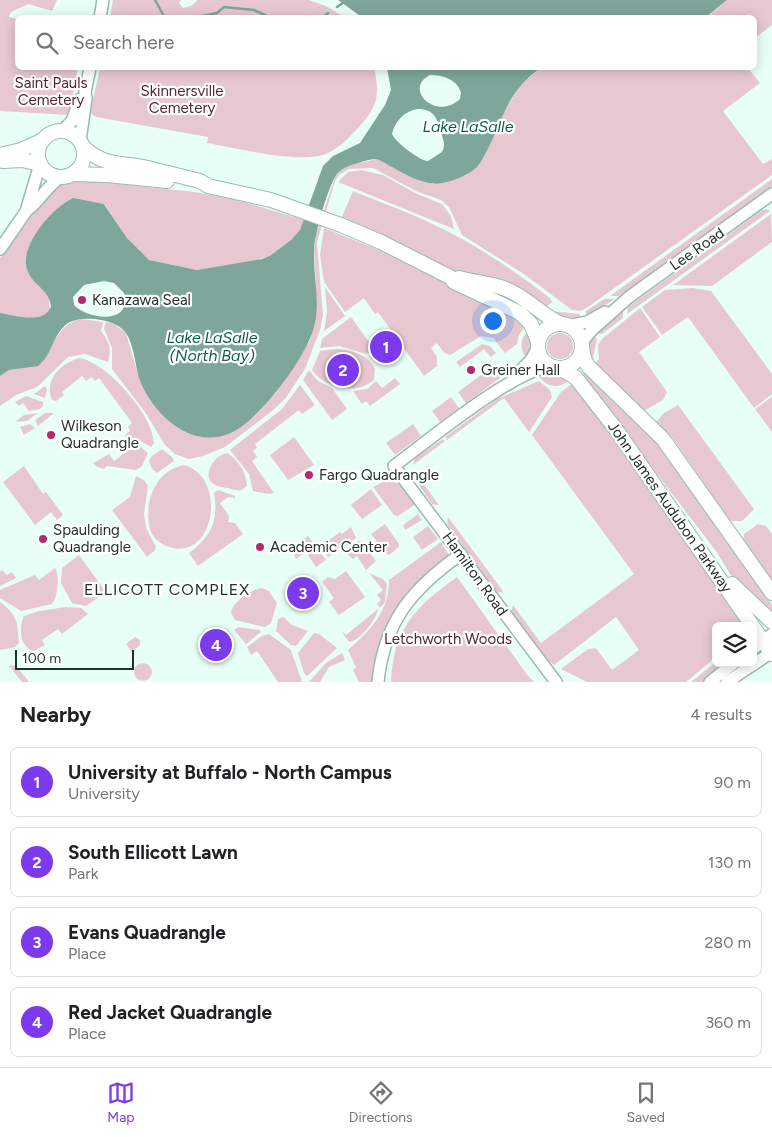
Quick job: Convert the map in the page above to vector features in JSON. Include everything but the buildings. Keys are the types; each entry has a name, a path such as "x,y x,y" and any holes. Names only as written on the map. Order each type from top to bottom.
{"main road":[{"path":"0,155 21,150 43,140 52,133 71,133 96,158 107,163 149,168 208,186 288,205 341,224 450,277 507,289 523,298 545,317 577,333 582,345 579,357 574,363 556,367 542,359 531,324 520,313 454,282 450,277"},
{"path":"40,164 38,153 43,140"},
{"path":"67,176 83,161 81,144"},
{"path":"0,161 22,160 40,164 50,174 67,176 122,176 200,187 208,186"},
{"path":"538,344 546,329 564,325"},
{"name":"John James Audubon Parkway","path":"582,345 589,368 663,438 772,593"},
{"name":"John James Audubon Parkway","path":"556,367 576,378 588,392 768,646"},
{"path":"707,558 772,622"}],"street":[{"path":"100,15 103,0"},
{"path":"81,144 85,92 90,70"},
{"path":"61,132 72,121 81,96 85,92"},
{"path":"0,249 27,210 40,164"},
{"path":"27,210 33,206 47,187 67,176"},
{"name":"Lee Road","path":"564,325 587,322 622,303 772,194"},
{"name":"Lee Road","path":"582,345 622,303"},
{"path":"506,385 531,360 538,344"},
{"path":"506,385 539,369 556,367"},
{"name":"Hamilton Road","path":"506,385 394,466 556,682"},
{"path":"378,682 385,645 402,609 429,578 461,554"},
{"path":"727,682 768,646"},
{"path":"710,682 729,667"}],"green space":[{"name":"Saint Pauls Cemetery","path":"0,0 57,0 52,11 28,4 11,12 9,17 15,18 15,70 78,70 69,115 0,111"},
{"path":"113,0 181,0 179,3 183,8 191,6 198,0 309,0 326,6 341,15 110,15"},
{"path":"727,0 772,0 772,25 757,36 757,15 710,15"},
{"name":"Skinnersville Cemetery","path":"100,70 374,70 377,86 374,106 365,120 348,139 335,149 314,157 284,156 207,143 208,137 96,117 90,113"},
{"path":"539,70 750,70 760,83 723,111 763,164 772,159 772,175 581,311 572,310 524,274 462,235 449,207 441,200 418,192 373,168 349,169 339,175 335,181 317,242 323,315 320,330 305,369 285,399 225,447 203,456 189,459 175,454 165,445 145,412 112,369 112,348 104,329 106,322 114,324 126,333 137,371 148,395 164,416 200,437 232,433 275,394 310,340 315,323 314,250 316,234 335,177 345,166 377,159 420,181 433,184 444,183 467,175 520,85"},
{"path":"361,170 383,175 415,193 442,204 451,216 454,229 338,182 348,172"},
{"path":"72,179 195,192 234,199 304,220 300,230 291,240 271,255 254,261 197,270 149,260 127,238 105,204 71,199 45,221 32,239 29,249 27,260 28,272 49,297 50,310 39,317 33,318 0,313 0,258 51,189 64,180"},
{"path":"772,179 772,186 619,296 610,296"},
{"path":"353,191 415,216 457,236 520,276 550,298 552,302 543,310 451,271 384,236 342,217"},
{"path":"766,209 770,211 627,314 628,307"},
{"path":"771,214 772,242 712,286 673,285"},
{"path":"324,228 379,250 517,316 526,325 519,335 517,344 505,353 493,338 481,336 450,355 444,353 437,343 431,348 437,357 437,366 424,376 378,312 375,314 364,298 345,312 324,282 320,255"},
{"path":"325,287 345,316 324,331 327,312"},
{"path":"693,288 711,291 772,374 772,394 754,408 688,317 662,335 642,307 665,290"},
{"path":"604,299 615,299 586,317 586,311"},
{"path":"640,308 660,337 639,352 667,392 663,400 642,412 593,366 599,359 598,345 602,339"},
{"path":"551,311 579,314 583,319 566,320 558,317"},
{"path":"623,311 623,318 602,334 597,333"},
{"path":"351,317 374,349 366,354 339,346 320,348 322,339"},
{"path":"81,319 103,322 101,331 110,349 108,362 85,354 68,357 37,387 16,395 0,406 0,376 9,370 41,364 61,331 66,326"},
{"path":"528,331 533,344 526,358 521,344 523,337"},
{"path":"560,333 569,337 573,346 569,355 560,359 551,355 547,346 551,337"},
{"path":"593,335 597,339 592,362 587,345"},
{"path":"482,344 490,346 496,353 491,357 484,349 460,367 456,362"},
{"path":"334,349 352,351 363,356 375,369 374,380 359,388 350,389 332,385 317,376 312,370 320,351"},
{"path":"79,358 102,369 127,392 146,418 152,431 154,443 151,447 135,438 129,441 125,435 130,431 128,427 132,423 99,378 95,381 92,377 86,381 82,376 62,392 64,395 56,401 52,400 50,386 55,374 66,364"},
{"path":"492,367 500,378 466,403 458,392"},
{"path":"309,370 318,381 332,388 347,409 332,420 303,380"},
{"path":"587,371 653,436 767,596 772,605 772,618 735,582 716,551 631,440 579,378"},
{"path":"548,372 558,373 570,380 561,385 552,386 538,375"},
{"path":"395,378 400,384 370,406 366,401 362,404 353,391 367,389 376,381 382,388"},
{"path":"539,381 550,390 552,397 529,432 504,398 447,440 445,437 497,399"},
{"path":"573,383 745,622 712,622 712,660 686,682 587,682 561,669 588,649 596,648 612,670 639,650 616,617 554,665 545,658 511,612 513,605 541,643 634,574 532,435 561,392"},
{"path":"300,385 315,405 302,414 299,410 255,444 257,448 253,451 257,457 252,461 274,493 253,491 249,474 230,450 282,409"},
{"path":"45,386 47,389 45,398 34,394"},
{"path":"26,396 43,402 43,406 40,409 29,411 23,403 19,406 15,402"},
{"path":"451,397 459,408 440,422 432,411"},
{"path":"772,397 772,432 755,409"},
{"path":"678,405 754,509 742,521 730,521 672,437 655,423 664,413"},
{"path":"38,413 27,421 15,422 24,415"},
{"path":"45,413 54,413 38,426 35,420"},
{"path":"30,424 35,428 24,435 20,427"},
{"path":"413,424 421,436 395,455 386,443"},
{"path":"294,437 314,465 288,480 270,455"},
{"path":"443,439 445,441 413,465 415,458"},
{"path":"137,444 148,453 142,466 136,470 107,466 104,469 97,467 93,463 109,454 114,461"},
{"path":"162,449 174,461 157,473 152,469 149,461 152,456"},
{"path":"227,453 235,459 244,472 247,486 242,490 215,485 209,477 214,461 222,454"},
{"path":"184,465 198,473 207,485 211,500 210,516 206,531 197,542 185,548 169,547 157,540 151,532 148,508 150,498 159,480 174,468"},
{"path":"24,466 43,494 46,492 63,515 57,520 51,512 35,525 3,482"},
{"path":"413,469 438,505 432,504 414,478"},
{"path":"136,476 144,480 148,486 144,514 146,528 156,547 147,557 112,510 130,497"},
{"path":"387,480 400,484 416,504 398,516 394,515 373,487"},
{"path":"371,489 382,505 362,519 351,505"},
{"path":"218,490 235,496 235,498 228,497 220,503 229,516 228,522 235,523 243,534 198,566 189,553 203,541 212,527 215,512 214,493"},
{"path":"418,514 422,520 405,530 403,525"},
{"path":"448,517 503,591 502,593 496,591 447,524"},
{"path":"385,524 399,544 399,547 389,555 385,553 371,534"},
{"path":"758,524 766,526 772,534 772,585 743,543 744,534"},
{"path":"428,526 438,539 422,550 413,537"},
{"path":"351,527 356,538 328,557 321,546 340,532 342,534"},
{"path":"308,536 326,560 316,567 306,552 296,559 293,552 297,549 295,546"},
{"path":"358,541 361,541 376,561 366,570 357,556 353,559 344,552"},
{"path":"441,542 449,555 421,578 402,600 387,625 377,653 372,682 359,682 353,670 356,667 348,650 377,619 386,601 389,580"},
{"path":"79,555 106,592 86,606 72,603 61,583 62,568"},
{"path":"55,568 58,586 52,604 21,611 0,598 0,590 35,575 39,580"},
{"path":"2,570 7,575 12,572 16,578 0,586 0,572"},
{"path":"346,571 365,597 339,615 329,602 334,598 322,582 328,577 335,579"},
{"path":"369,573 383,579 387,584 385,602 380,608 377,604 381,600 377,595 383,590"},
{"name":"Letchworth Woods","path":"457,577 534,682 391,682 396,647 409,620 430,598"},
{"path":"262,588 269,591 277,603 271,623 265,627 235,620 231,613 235,605 248,593"},
{"path":"0,602 16,620 19,643 15,647 0,650"},
{"path":"66,607 81,608 88,614 62,634 58,629 42,640 45,645 34,651 29,649 23,642 21,631 24,616 39,611"},
{"path":"378,609 367,629 358,638 349,642 341,631 346,635"},
{"path":"283,617 292,625 308,631 296,646 291,645 276,631 278,619"},
{"path":"238,627 260,630 261,632 246,644 234,630"},
{"path":"314,633 319,634 337,648 307,676 304,673 298,653"},
{"path":"269,634 291,650 302,682 278,682 257,651 251,655 247,647 262,636"},
{"path":"135,637 140,640 140,645 132,652 126,644"},
{"path":"342,653 345,660 329,667 320,682 309,682 326,663"},
{"path":"143,663 149,666 152,672 149,678 143,681 137,678 134,672 137,666"},
{"path":"13,665 18,668 29,682 22,682 9,666"},
{"path":"712,665 712,667 723,667 705,682 691,682"}],"water":[{"path":"338,0 727,0 708,15 359,15"},
{"name":"Lake LaSalle (North Bay)","path":"387,70 538,70 528,78 511,100 480,163 464,176 443,183 429,183 414,178 376,159 349,166 337,174 325,202 315,244 314,260 317,305 311,336 282,385 243,426 231,433 216,437 201,437 187,433 174,425 163,416 145,391 139,378 133,349 126,333 115,324 100,320 83,319 70,322 60,331 47,356 38,366 9,370 0,376 0,313 28,318 42,316 51,307 48,296 28,272 26,262 27,251 38,229 65,203 73,198 104,204 127,238 149,260 197,270 262,259 271,255 291,240 300,230 323,166 333,156 360,143 385,105 391,90","holes":["430,75 440,76 456,84 461,92 460,99 450,105 441,107 432,105 426,100 421,94 420,87 423,81","423,109 434,115 444,144 442,152 428,161 419,158 408,150 392,134 395,125 404,114","104,281 114,283 124,293 125,303 122,310 116,315 108,317 89,314 74,305 73,297 84,285"]}],"waterway":[{"path":"155,0 163,15"},
{"path":"337,7 344,2"},
{"path":"207,15 217,13 224,7 254,10 265,15"}],"place":[{"name":"Kanazawa Seal","path":"82,300"},
{"name":"University at Buffalo - North Campus","path":"386,347"},
{"name":"South Ellicott Lawn","path":"343,370"},
{"name":"Greiner Hall","path":"471,370"},
{"name":"Wilkeson Quadrangle","path":"51,435"},
{"name":"Fargo Quadrangle","path":"309,475"},
{"name":"Spaulding Quadrangle","path":"43,539"},
{"name":"Academic Center","path":"260,547"},
{"name":"Evans Quadrangle","path":"303,593"},
{"name":"Red Jacket Quadrangle","path":"216,645"}],"district":[{"name":"ELLICOTT COMPLEX","path":"167,589"}],"water label":[{"name":"Lake LaSalle","path":"468,126"}]}
